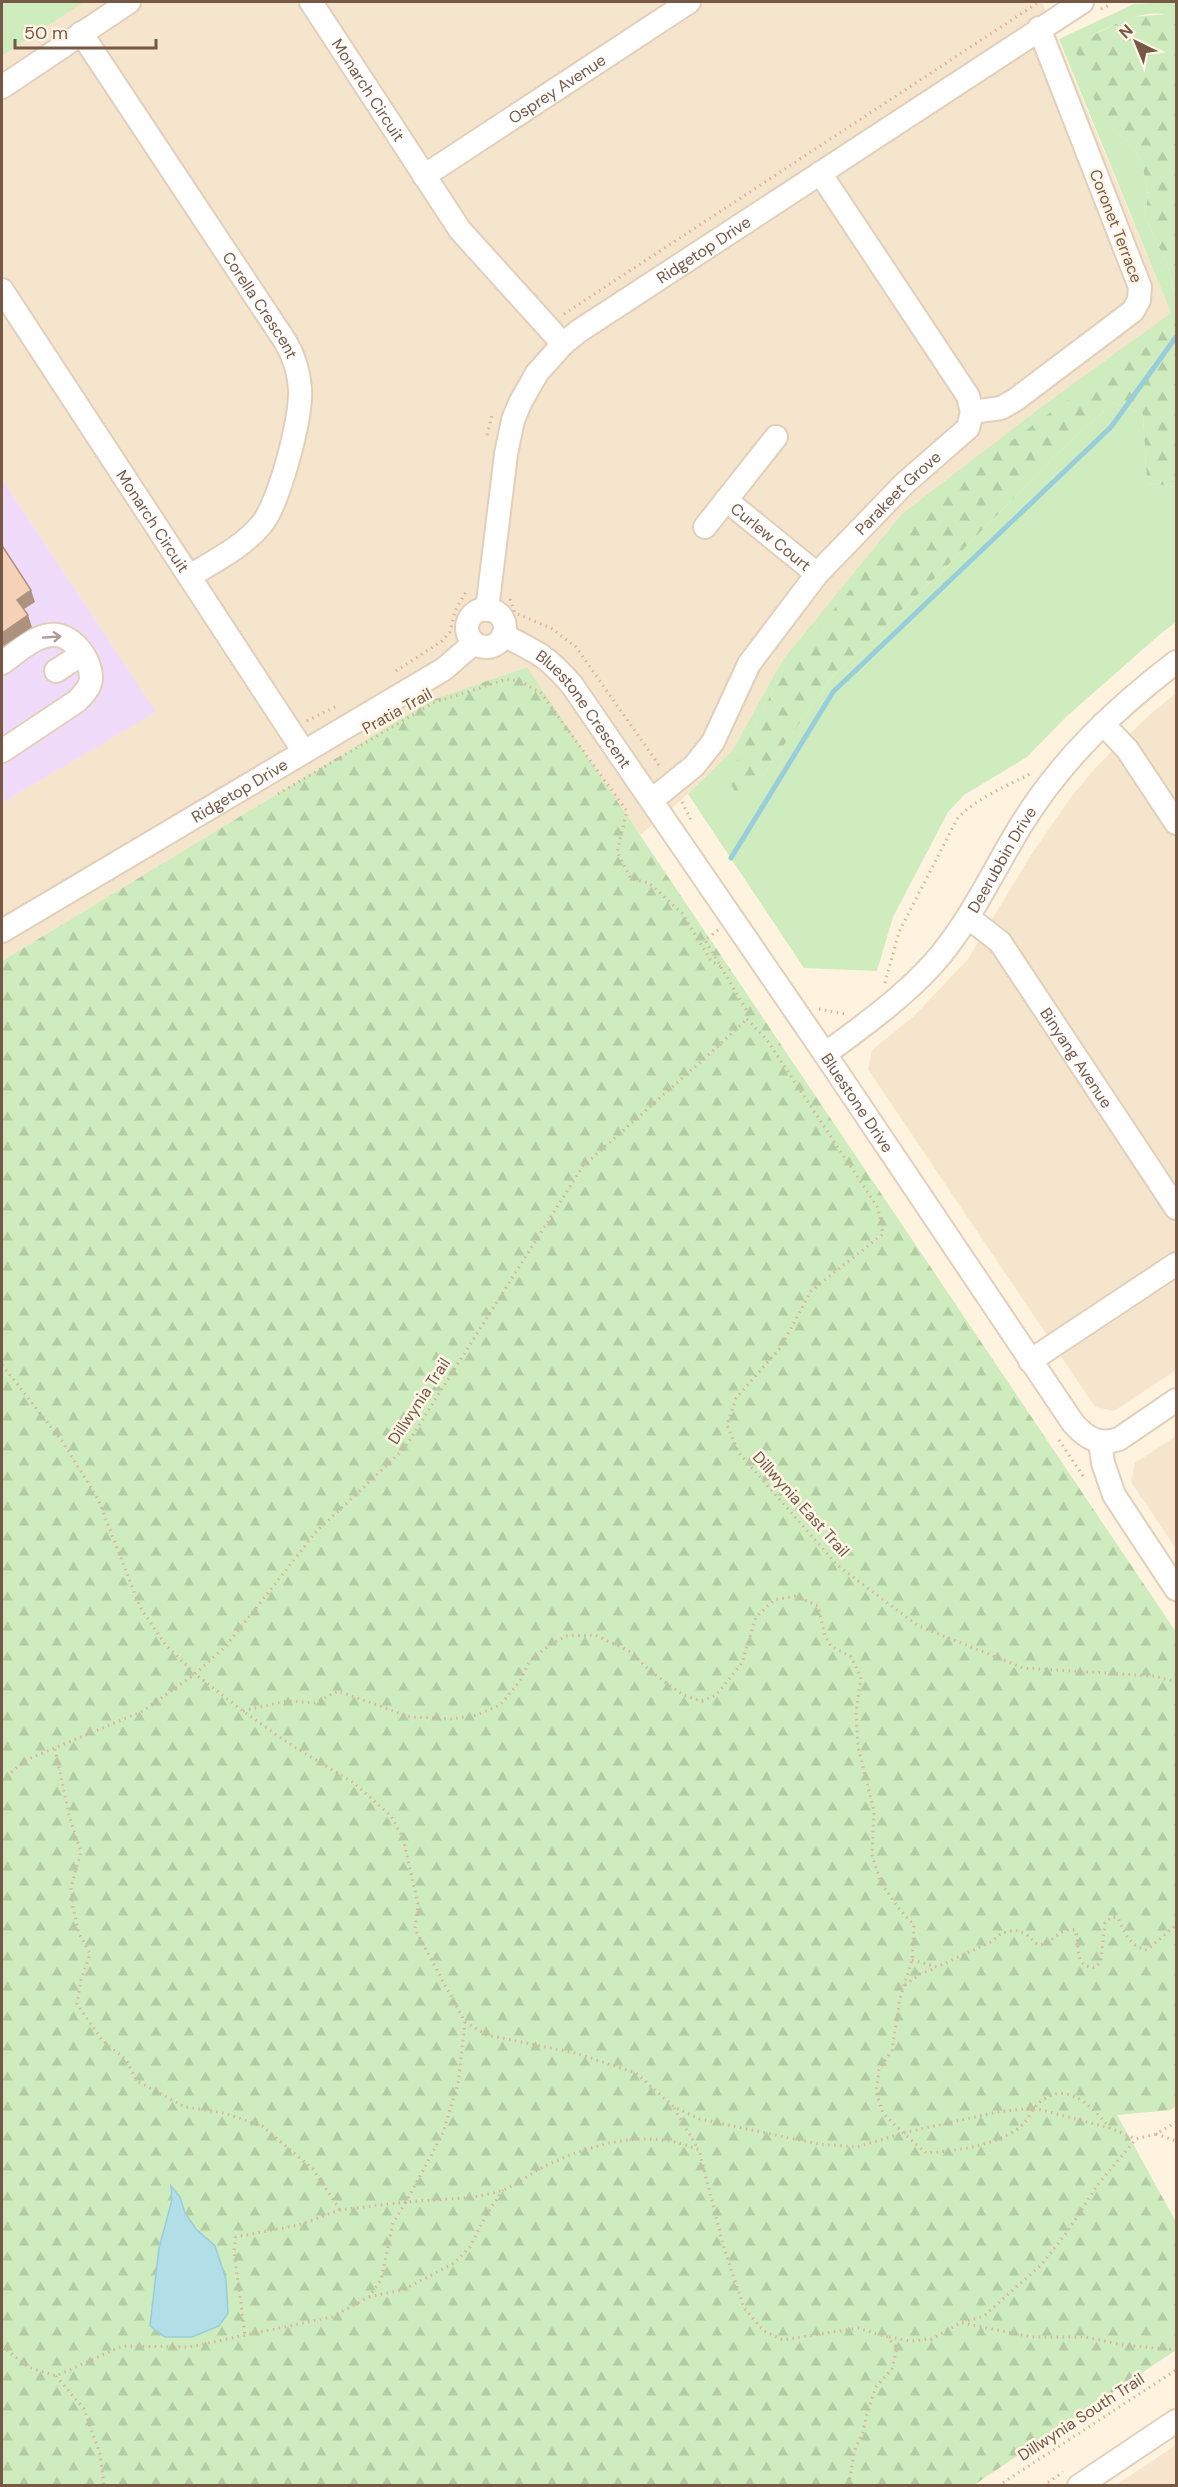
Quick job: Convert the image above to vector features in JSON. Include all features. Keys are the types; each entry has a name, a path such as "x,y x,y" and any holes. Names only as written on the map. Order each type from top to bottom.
{"street":[{"path":"2,87 129,2"},
{"name":"Monarch Circuit","path":"312,2 467,239 563,344"},
{"name":"Osprey Avenue","path":"424,176 688,2"},
{"name":"Ridgetop Drive","path":"487,610 506,454 513,420 528,387 563,344 579,331 1082,2"},
{"name":"Coronet Terrace","path":"972,412 1001,408 1015,400 1133,311 1139,300 1140,287 1039,28"},
{"name":"Corella Crescent","path":"81,33 285,341 299,376 299,409 281,485 269,515 242,543 190,576"},
{"path":"820,173 968,396 972,412"},
{"name":"Monarch Circuit","path":"2,290 304,752"},
{"name":"Parakeet Grove","path":"652,800 694,766 713,742 749,664 817,574 905,483 962,435 968,428 972,412"},
{"name":"Curlew Court","path":"705,527 776,437"},
{"name":"Curlew Court","path":"726,500 817,574"},
{"path":"487,610 493,611 502,618 503,635 496,644 478,646 468,633 469,621 476,612 487,610"},
{"path":"2,663 37,640 50,635 63,636 82,654 88,665 91,680 86,692 77,701 2,752"},
{"name":"Bluestone Crescent","path":"503,635 532,648 552,661 572,685 652,800"},
{"name":"Ridgetop Drive","path":"2,931 444,669 474,642"},
{"path":"56,671 82,654"},
{"name":"Deerubbin Drive","path":"825,1054 882,1012 933,963 969,918 1010,845 1040,798 1069,759 1137,692 1176,662"},
{"path":"1103,724 1127,749 1176,823"},
{"name":"Bluestone Drive","path":"652,800 1061,1407 1081,1432 1100,1442"},
{"name":"Binyang Avenue","path":"969,918 1000,942 1176,1208"},
{"path":"1030,1361 1176,1264"},
{"path":"1176,1400 1119,1439 1100,1442 1103,1463 1114,1495 1176,1589"},
{"path":"1079,2486 1176,2421"}],"path":[{"path":"547,326 1039,2"},
{"path":"486,445 492,413"},
{"path":"389,676 442,641 450,632 455,611 467,593 468,582"},
{"path":"509,593 515,613 551,628 576,647 673,783"},
{"name":"Pratia Trail","path":"269,799 433,703 507,679 520,681 541,693 627,811 617,852 631,879 648,883 682,914 711,961 722,968"},
{"path":"291,732 312,718 345,702"},
{"path":"882,992 899,932 957,819 966,809 983,798 1034,772"},
{"path":"732,920 705,940 747,1011 747,1019"},
{"path":"813,1002 819,1010 851,1015"},
{"name":"Dillwynia Trail","path":"2,1780 26,1760 143,1711 195,1674 226,1646 316,1532 404,1449 583,1166 747,1019"},
{"name":"Dillwynia East Trail","path":"747,1019 767,1040 878,1208 883,1234 811,1291 781,1347 736,1398 727,1425 739,1453 837,1565 917,1625 1023,1668 1154,1676 1176,1682"},
{"path":"2,1365 62,1441 98,1499 140,1607 165,1644 195,1674 243,1711 288,1743 354,1783 392,1816 403,1838 412,1873 418,1904 415,1929 465,2022 488,2035 574,2052 636,2073 674,2107 700,2119 818,2144 857,2148 903,2133 997,2112 1034,2108 1110,2128 1136,2139"},
{"path":"243,1711 286,1701 315,1703 338,1691 410,1718 451,1719 477,1715 500,1705 520,1681 529,1662 549,1645 567,1636 595,1635 631,1652 649,1670 683,1695 702,1701 716,1695 742,1663 756,1617 774,1600 796,1596 818,1606 825,1636 831,1646 850,1657 861,1677 856,1712 858,1747 874,1811 872,1855 881,1884 914,1925 912,1960 895,2021 892,2050 879,2070 876,2092 883,2113 926,2152 958,2150 1002,2138 1024,2124 1034,2108 1045,2099 1062,2093 1079,2098 1094,2109 1110,2128"},
{"path":"55,1749 69,1815 81,1852 71,1887 79,1933 90,1954 81,1980 77,2004 86,2020 102,2040 126,2060 137,2080 185,2107 224,2113 262,2126 314,2169 340,2210"},
{"path":"903,1986 920,1974 991,1942 1002,1933 1015,1930 1026,1934 1038,1945 1045,1945 1060,1931 1068,1928 1075,1930 1078,1956 1082,1964 1089,1968 1097,1967 1101,1959 1105,1923 1112,1917 1118,1918 1127,1937 1136,1948 1147,1950 1176,1925"},
{"path":"912,1960 937,1967"},
{"path":"369,2297 381,2280 393,2223 443,2133 458,2084 465,2022"},
{"path":"674,2107 699,2150 724,2248 744,2308 764,2331 783,2340 858,2328 887,2337 911,2340 932,2339 960,2322 984,2316 1042,2264 1067,2232 1099,2183 1136,2139 1156,2134 1176,2122"},
{"path":"1156,2134 1176,2141"},
{"path":"245,2336 234,2251 236,2237 299,2224 340,2210 503,2190 543,2167 592,2147 635,2138 685,2144 699,2150"},
{"path":"56,2376 122,2346 189,2347 245,2336 332,2317 369,2297 405,2289 454,2263 470,2247 486,2215 503,2190"},
{"path":"960,2322 1032,2337 1086,2337 1122,2345 1176,2350"},
{"path":"849,2486 854,2452 864,2432 867,2413 876,2387 892,2369 897,2348 887,2337"},
{"path":"2,2346 28,2367 56,2376 84,2409 100,2454 104,2486"},
{"name":"Dillwynia South Trail","path":"998,2486 1176,2370"}],"shaded area":[{"path":"84,2 1042,2 1171,313 782,661 732,751 688,794 639,836 527,667 432,700 2,961 2,803 155,712 2,479 2,56"},
{"path":"2,479 156,712 2,803"},
{"path":"1176,693 1176,1370 1114,1411 1095,1407 868,1069 872,1050 914,1016 968,959 1031,855 1071,797 1096,767 1147,717"},
{"path":"1176,1436 1176,1549 1131,1482 1135,1463"},
{"path":"1176,2445 1176,2485 1116,2485"}],"green space":[{"path":"2,2 84,2 2,56"},
{"path":"1176,2 1176,19 1165,14 1138,16 1110,26 1074,45 1113,128 1128,141 1142,162 1148,195 1145,216 1168,267 1176,302 1176,322 1120,364 782,672 728,780 762,776 833,676 942,571 1058,453 1113,403 1143,414 1147,483 1176,487 1176,622 1066,717 1027,757 964,795 948,812 893,917 877,971 804,968 688,794 732,751 782,661 902,514 1044,405 1171,313 1059,39 1134,4"},
{"path":"1169,14 1176,19 1176,302 1168,267 1145,216 1148,195 1142,162 1128,141 1113,128 1097,106 1073,45 1130,17"},
{"path":"1176,322 1176,487 1147,483 1143,414 1113,403 1058,453 942,571 833,676 762,776 738,797 728,779 782,672 907,521 1007,444"},
{"path":"527,667 1176,1632 1176,2106 1171,2110 1117,2115 1176,2222 1176,2350 974,2485 2,2486 2,961 432,700"}],"water":[{"path":"171,2186 180,2197 185,2213 196,2229 215,2246 226,2279 228,2313 219,2326 192,2337 165,2337 150,2326 159,2248 172,2200"}],"building":[{"path":"2,548 31,590 17,600 28,615 2,633"}],"waterway":[{"path":"731,858 833,692 1111,427 1176,337"}]}
